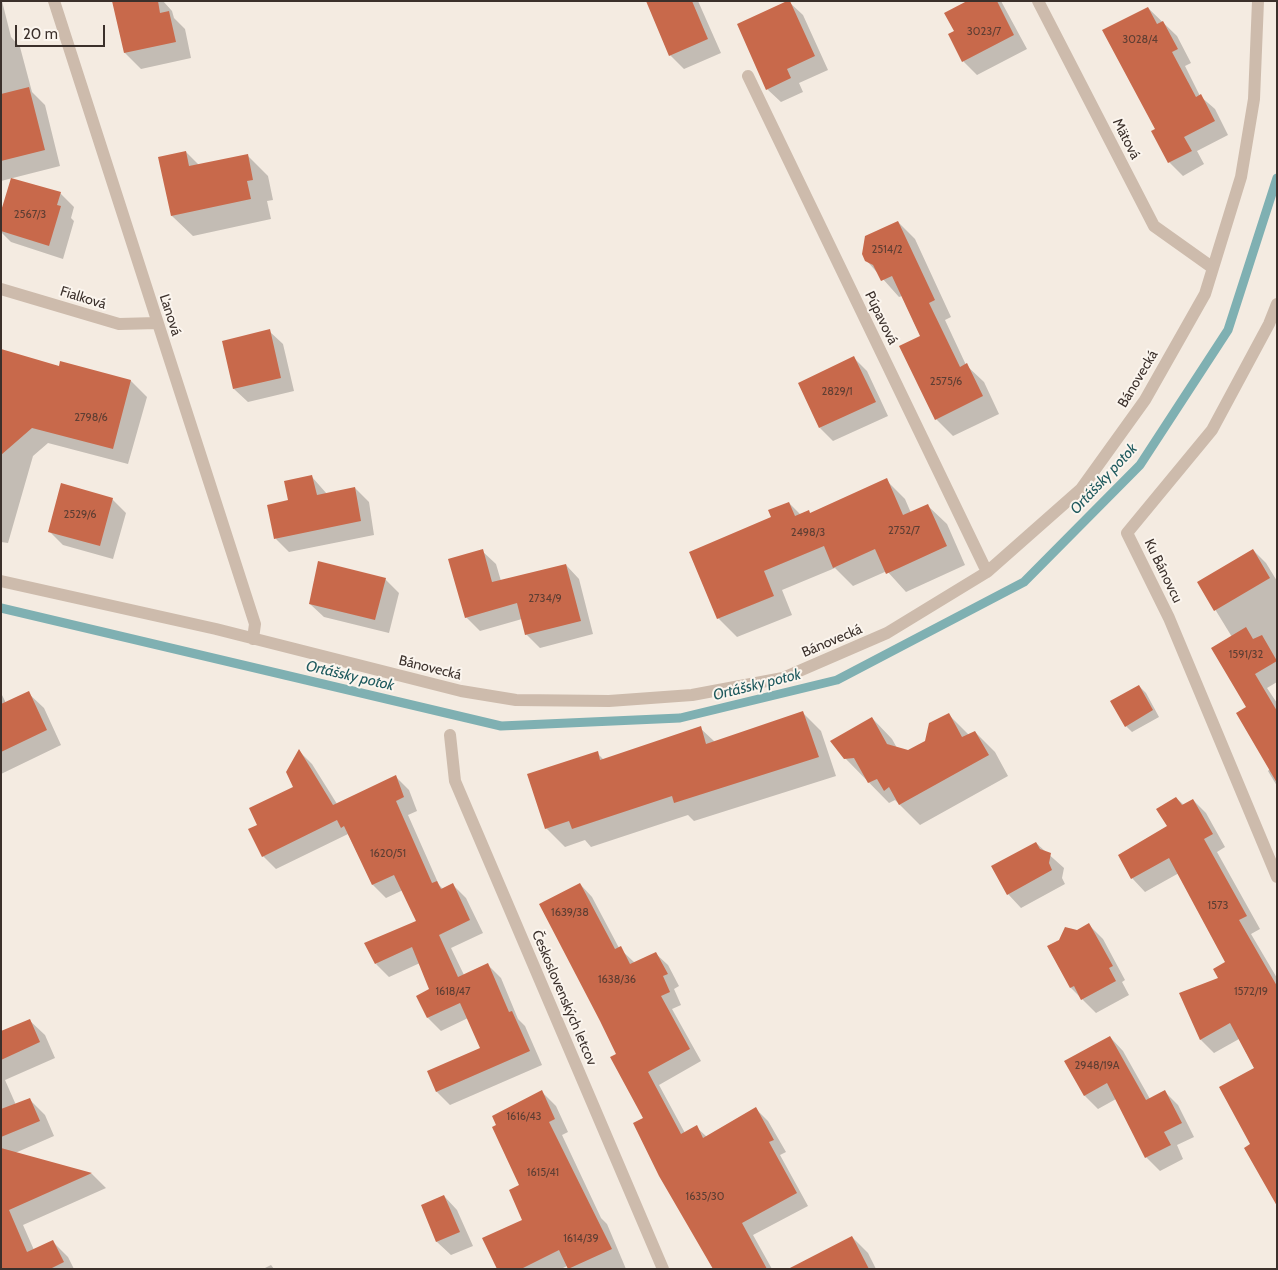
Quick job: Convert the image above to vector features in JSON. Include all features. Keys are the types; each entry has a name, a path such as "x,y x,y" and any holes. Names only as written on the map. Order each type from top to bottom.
{"street":[{"name":"Ľanová","path":"54,1 254,624 253,639"},
{"name":"Mätová","path":"1038,1 1154,226 1213,268"},
{"name":"Bánovecká","path":"1,581 253,639 461,691 516,700 609,701 692,695 783,678 887,633 987,572 1080,489 1145,400 1205,294 1241,177 1254,98 1258,1"},
{"name":"Púpavová","path":"748,76 987,572"},
{"name":"Fialková","path":"1,289 119,324 157,323"},
{"name":"Ku Bánovcu","path":"1277,304 1269,324 1212,430 1127,533 1169,618 1277,877"},
{"name":"Československých letcov","path":"450,735 455,781 663,1269"}],"building":[{"path":"112,1 158,1 160,13 169,11 176,42 124,53"},
{"path":"646,1 692,1 708,39 669,56"},
{"path":"790,1 815,56 787,69 791,78 766,90 737,24"},
{"path":"967,1 997,1 1014,35 962,62 948,34 954,31 944,13"},
{"path":"1148,7 1157,24 1163,21 1178,49 1172,52 1196,97 1201,94 1215,121 1184,137 1192,151 1168,163 1151,131 1155,129 1102,30"},
{"path":"29,87 45,150 1,161 1,94"},
{"path":"186,151 189,166 248,154 253,180 247,181 251,199 171,216 158,157"},
{"path":"11,178 61,192 57,205 61,206 49,246 1,231 1,211"},
{"path":"898,221 935,300 929,303 960,367 967,363 983,396 935,420 899,346 920,336 892,276 881,281 873,265 865,261 862,254 865,236"},
{"path":"270,329 281,378 233,389 222,341"},
{"path":"1,349 59,366 60,361 131,380 113,449 32,428 1,455"},
{"path":"854,356 876,402 819,428 798,383"},
{"path":"312,475 317,495 355,487 361,521 274,539 267,505 288,500 284,481"},
{"path":"887,478 903,515 928,504 947,546 886,574 875,549 833,568 824,546 764,571 774,596 717,619 689,552 771,517 768,510 789,502 795,516 809,510 810,513"},
{"path":"61,483 113,498 100,546 48,532"},
{"path":"483,549 492,582 566,564 581,621 525,635 517,603 465,618 448,559"},
{"path":"1253,549 1270,578 1214,611 1197,582"},
{"path":"318,561 386,578 375,620 309,604"},
{"path":"1246,627 1253,639 1262,635 1277,661 1255,674 1277,711 1277,783 1236,713 1246,707 1211,648"},
{"path":"1139,685 1153,710 1125,727 1110,701"},
{"path":"29,691 47,730 1,752 1,704"},
{"path":"803,711 819,757 674,803 672,796 572,829 569,821 545,829 527,774 598,751 600,760 701,726 706,744"},
{"path":"949,713 962,737 975,731 989,755 899,805 889,787 884,791 877,779 868,783 854,758 844,759 830,741 872,717 887,744 908,750 925,741 929,723"},
{"path":"299,749 333,805 396,775 404,797 396,801 432,883 437,881 441,889 453,883 470,920 439,935 458,977 488,963 509,1012 512,1011 530,1051 436,1092 427,1071 480,1048 460,1003 427,1018 416,996 429,989 412,947 375,964 364,943 416,921 394,875 372,885 344,826 341,828 337,820 262,857 248,829 257,825 249,808 293,787 286,772"},
{"path":"1176,797 1182,805 1193,799 1213,834 1204,839 1247,916 1239,920 1277,986 1277,1206 1244,1148 1250,1144 1219,1087 1254,1068 1230,1023 1200,1040 1179,993 1218,978 1213,969 1225,962 1169,858 1131,879 1118,855 1167,826 1156,809"},
{"path":"1036,842 1040,849 1051,853 1049,863 1052,870 1007,895 991,866"},
{"path":"580,883 615,949 621,946 630,964 656,952 668,974 663,976 670,992 661,996 690,1049 648,1072 681,1134 697,1125 703,1138 756,1107 774,1140 769,1142 797,1193 742,1223 767,1269 713,1269 659,1176 633,1123 643,1118 610,1057 616,1054 539,904"},
{"path":"1089,923 1113,966 1109,968 1116,981 1081,1000 1074,986 1070,988 1047,946 1059,940 1065,927 1077,930"},
{"path":"30,1019 40,1042 1,1060 1,1031"},
{"path":"1110,1036 1146,1100 1165,1090 1182,1123 1164,1132 1171,1145 1145,1158 1107,1083 1084,1096 1064,1061"},
{"path":"542,1090 555,1119 549,1122 612,1249 568,1269 559,1250 521,1269 497,1269 482,1238 522,1220 509,1190 519,1185 492,1127 496,1125 492,1116"},
{"path":"30,1098 40,1121 1,1137 1,1109"},
{"path":"1,1148 92,1173 9,1210 27,1252 53,1240 64,1262 50,1269 1,1269"},
{"path":"444,1195 460,1232 436,1242 421,1205"},
{"path":"852,1236 869,1269 788,1269"}],"waterway":[{"name":"Ortášsky potok","path":"1,608 501,726 680,718 837,680 1024,582 1140,465 1228,330 1277,178"}]}
